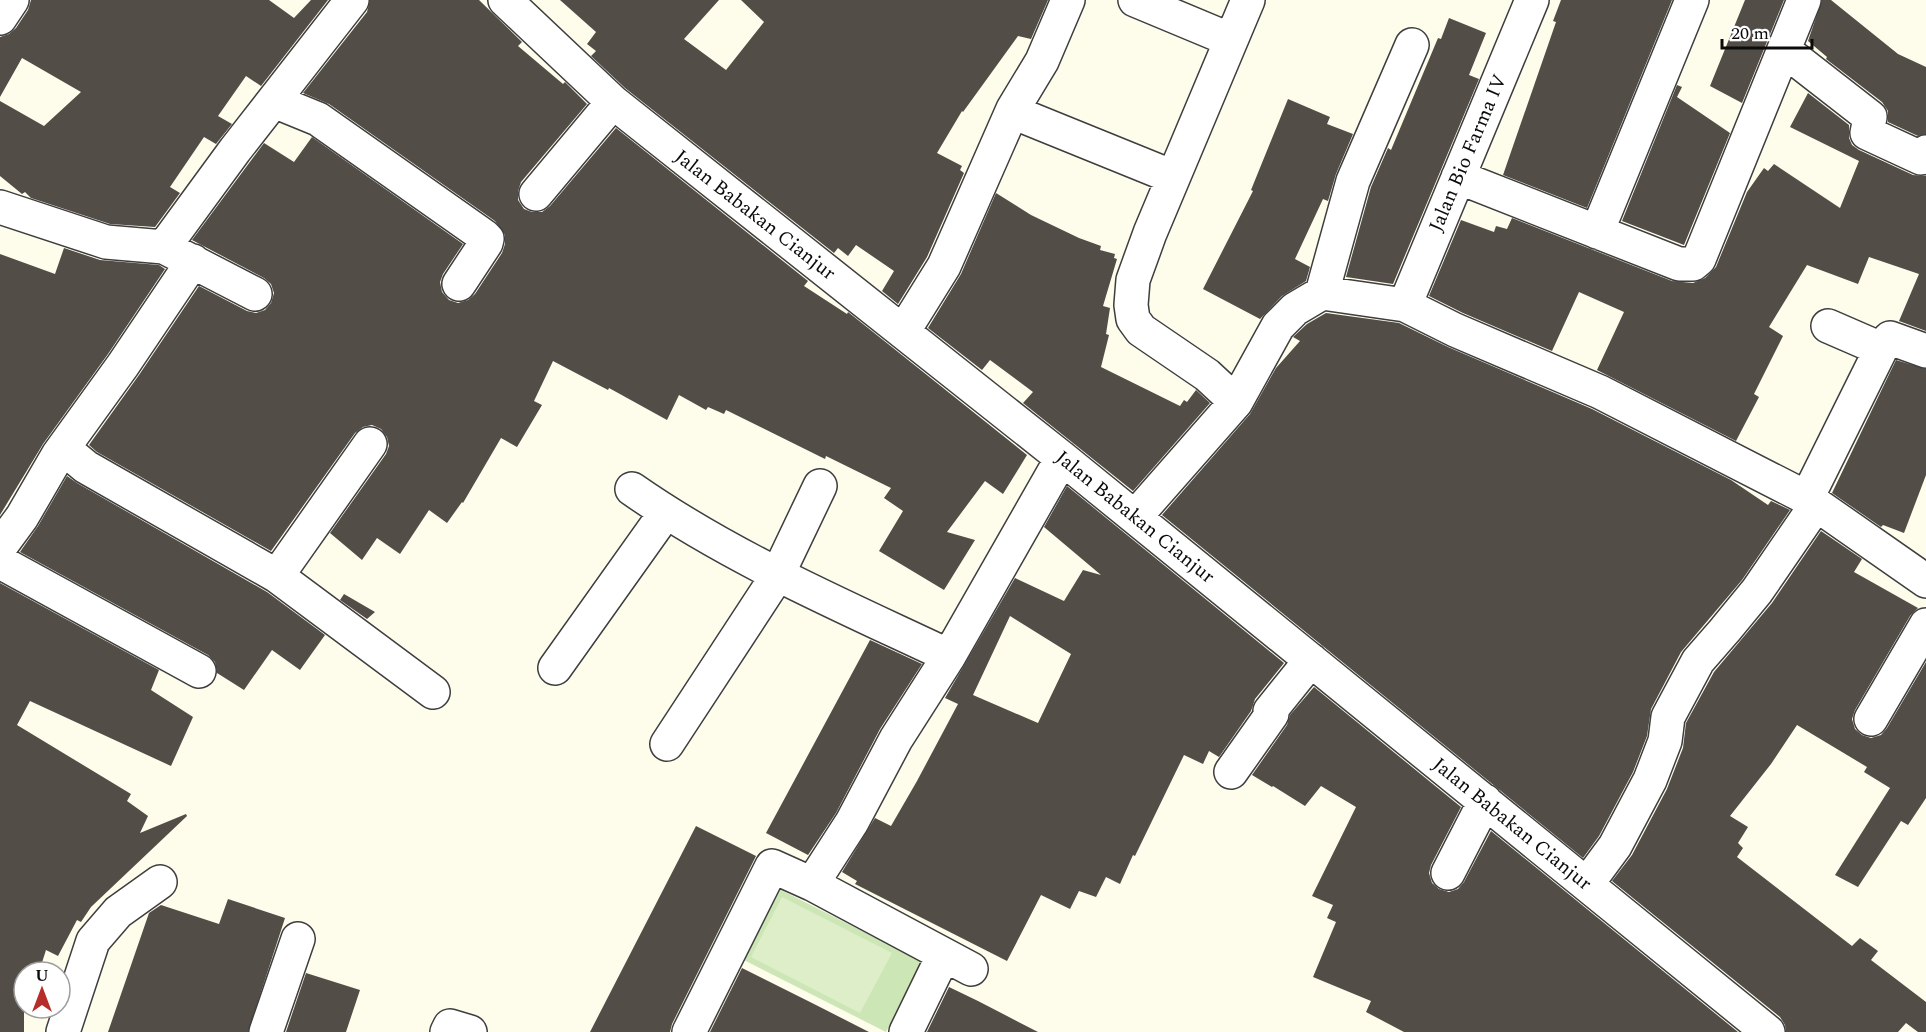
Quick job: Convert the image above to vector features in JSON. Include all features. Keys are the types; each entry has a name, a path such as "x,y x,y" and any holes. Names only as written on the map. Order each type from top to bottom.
{"street":[{"path":"0,18 12,0"},
{"path":"164,248 351,0"},
{"name":"Jalan Babakan Cianjur","path":"505,0 613,102 1062,458 1768,1032"},
{"path":"903,332 944,266 1013,109 1042,61 1068,0"},
{"path":"1135,0 1230,40"},
{"path":"1236,402 1207,375 1141,330 1133,319 1131,305 1133,280 1150,233 1248,0"},
{"name":"Jalan Bio Farma IV","path":"1405,305 1532,0"},
{"path":"1597,232 1692,0"},
{"path":"1458,177 1679,264 1693,264 1699,259 1784,50 1793,3"},
{"path":"1322,293 1353,181 1412,45"},
{"path":"1784,50 1869,117 1867,133 1921,158 1926,152"},
{"path":"274,101 318,119 484,236 487,239 486,243 459,285"},
{"path":"536,194 613,102"},
{"path":"1025,117 1173,177"},
{"path":"0,207 106,242 164,248 255,294"},
{"path":"0,547 22,517 63,448 123,365 193,261"},
{"path":"1135,517 1236,402 1278,326 1295,309 1322,293 1405,305 1494,347 1600,392 1812,502 1926,582"},
{"path":"1828,326 1881,349"},
{"path":"1587,884 1615,846 1650,780 1665,741 1668,717 1698,661 1756,591 1812,502 1881,349 1890,338 1926,351"},
{"path":"277,576 370,444"},
{"path":"63,448 86,467 277,576 433,692"},
{"path":"812,884 852,822 896,739 949,656 1062,458"},
{"path":"667,744 777,576 820,486"},
{"path":"632,489 666,512 777,576 949,656"},
{"path":"555,668 666,512"},
{"path":"0,562 199,671"},
{"path":"1872,720 1926,625"},
{"path":"1232,772 1272,714 1270,711 1311,660"},
{"path":"1448,873 1485,801"},
{"path":"689,1032 772,866 812,884 957,962 906,1032"},
{"path":"63,1032 93,941 118,912 160,882"},
{"path":"266,1032 298,939"}],"green space":[{"path":"779,889 923,962 886,1032 742,959"},
{"path":"782,897 892,953 860,1013 751,957"}],"building":[{"path":"31,0 269,0 294,18 311,0 328,0 261,86 246,76 218,116 232,124 216,144 204,137 170,187 180,193 155,227 110,224 31,198 25,192 22,194 0,176 0,101 44,126 81,92 22,58 0,97 0,37 16,28 28,10"},
{"path":"370,0 479,0 522,42 518,46 563,84 565,82 587,104 521,182 518,200 524,209 542,212 550,206 616,128 808,281 804,286 847,314 848,312 1027,455 1003,494 985,481 947,532 975,540 944,590 879,551 903,511 884,498 891,488 826,456 825,459 726,410 724,414 708,407 706,410 679,395 667,420 553,361 534,401 542,405 517,447 501,438 463,503 447,523 429,510 400,554 377,538 362,560 330,533 386,454 389,446 387,437 381,429 372,425 363,427 355,433 271,551 97,452 89,445 199,286 247,311 256,313 265,310 271,303 274,293 271,284 264,278 192,240 264,143 294,162 312,137 463,244 440,282 442,292 449,300 458,303 468,300 475,294 502,253 505,235 495,221 329,104 303,93 367,12"},
{"path":"560,0 719,0 684,39 726,70 764,22 741,0 1048,0 1031,39 1018,36 962,111 937,153 962,166 960,170 964,173 927,257 898,304 882,291 894,271 856,245 848,256 838,248 834,253 625,88 591,56 596,51 587,44 596,32"},
{"path":"1561,0 1672,0 1587,208 1503,175 1556,22 1553,21"},
{"path":"1745,0 1784,0 1742,103 1710,86"},
{"path":"1822,0 1831,0 1898,54 1926,67 1926,134 1918,136 1888,122 1888,111 1882,102 1826,59 1827,57 1808,41"},
{"path":"1449,18 1486,33 1469,75 1479,79 1393,284 1346,277 1371,187 1388,148 1391,150 1438,38 1441,39"},
{"path":"1677,85 1682,87 1677,97 1730,133 1684,245 1622,221"},
{"path":"1808,93 1849,125 1849,138 1852,145 1859,150 1913,175 1926,176 1926,331 1899,321 1919,274 1869,257 1858,284 1807,265 1769,327 1783,336 1754,394 1759,397 1736,441 1597,370 1624,312 1579,292 1552,351 1429,296 1461,220 1494,232 1496,226 1507,229 1512,218 1672,281 1693,283 1705,278 1716,267 1747,192 1764,168 1768,171 1774,164 1840,208 1859,161 1790,127"},
{"path":"1288,99 1330,117 1327,124 1353,134 1336,174 1328,201 1323,199 1295,259 1310,267 1306,281 1282,296 1260,319 1203,289 1253,191 1251,190"},
{"path":"996,193 1031,215 1101,246 1100,250 1115,254 1114,258 1117,259 1103,306 1110,308 1106,334 1109,335 1101,367 1180,406 1184,400 1187,402 1196,390 1210,403 1133,491 1023,403 1033,392 990,360 982,370 928,328 961,274"},
{"path":"64,248 100,260 159,265 165,269 108,354 43,444 0,515 0,254 55,274"},
{"path":"1326,313 1399,323 1448,347 1592,409 1731,480 1768,505 1771,501 1790,510 1742,580 1681,652 1651,709 1647,736 1633,772 1599,836 1583,858 1162,515 1250,414 1276,368 1300,341 1293,337 1307,324"},
{"path":"1896,360 1926,369 1926,475 1904,533 1883,525 1881,527 1832,493"},
{"path":"67,476 267,592 325,635 300,670 272,650 244,690 217,673 215,662 208,655 20,552"},
{"path":"1067,486 1284,663 1255,699 1251,711 1219,757 1209,751 1203,764 1184,755 1120,884 1106,877 1096,897 1079,891 1070,909 1041,895 1007,961 855,884 857,881 842,872 875,818 891,826 958,704 945,698 1015,578 1064,601 1083,570 1101,575 1044,527","holes":["1010,616 1071,654 1038,723 973,695"]},
{"path":"1821,531 1862,559 1854,572 1918,608 1910,616 1855,710 1852,719 1855,729 1862,735 1871,738 1881,735 1926,662 1926,798 1908,825 1901,821 1858,887 1835,875 1890,788 1864,772 1867,767 1797,725 1771,764 1730,816 1748,827 1738,843 1743,848 1737,857 1852,946 1860,938 1878,951 1871,960 1926,1002 1926,1032 1918,1032 1906,1023 1898,1032 1786,1032 1780,1017 1612,881 1632,855 1667,789 1683,748 1686,723 1714,672 1772,603"},
{"path":"0,583 159,670 151,690 193,717 171,766 30,701 17,725 131,794 127,801 148,816 140,833 186,814 187,816 91,907 81,922 77,920 58,956 46,950 43,960 12,960 12,1020 24,1020 24,1032 0,1032"},
{"path":"344,594 375,612 367,619 340,600"},
{"path":"870,640 922,664 880,729 836,813 808,855 766,833"},
{"path":"1314,687 1461,807 1431,865 1429,873 1432,883 1439,889 1449,892 1458,889 1491,831 1738,1032 1404,1032 1366,1012 1371,1001 1313,977 1336,922 1327,918 1333,905 1312,896 1356,807 1321,786 1305,806 1252,775 1287,725 1290,715"},
{"path":"696,826 756,856 670,1032 590,1032"},
{"path":"228,899 285,918 248,1032 108,1032 149,913 161,905 219,924"},
{"path":"742,968 814,1004 869,1032 710,1032"},
{"path":"306,973 360,990 346,1032 286,1032"},
{"path":"949,987 978,1001 1038,1032 927,1032"}]}
